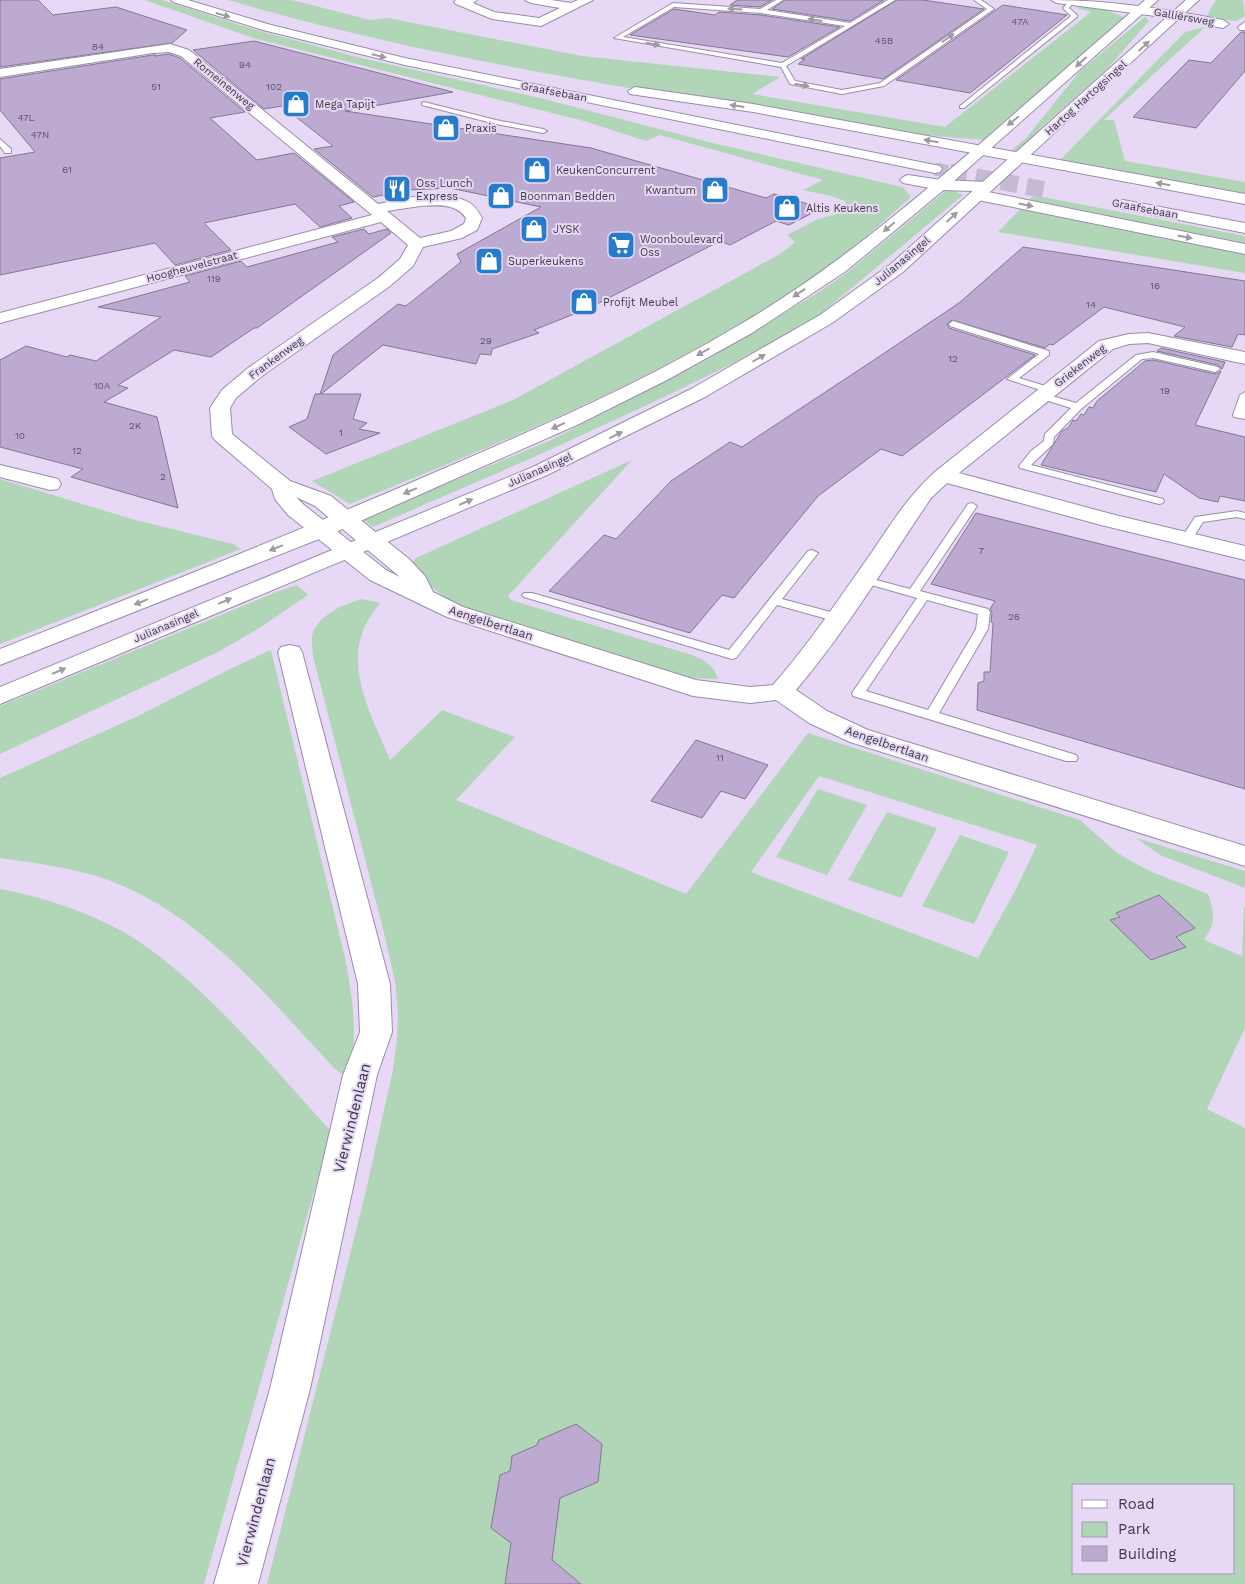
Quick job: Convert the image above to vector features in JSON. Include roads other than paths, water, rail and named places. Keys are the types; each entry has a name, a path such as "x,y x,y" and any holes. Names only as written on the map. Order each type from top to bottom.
{"street":[{"name":"Graafsebaan","path":"177,0 206,10 332,45 538,89 939,165 355,40 214,0"},
{"path":"471,0 460,2 492,15 541,22 586,0"},
{"path":"531,0 572,7"},
{"name":"Galliërsweg","path":"1057,0 1245,26"},
{"name":"Hartog Hartogsingel","path":"979,150 1152,0"},
{"name":"Hartog Hartogsingel","path":"977,190 1020,158 1193,0"},
{"name":"Romeinenweg","path":"0,72 153,49 170,48 185,53 381,212"},
{"path":"507,73 562,80"},
{"path":"617,88 753,108 1245,199"},
{"path":"538,89 571,102 626,118 784,154"},
{"name":"Hartog Hartogsingel","path":"996,153 1040,114 1048,92"},
{"path":"0,658 321,530 572,420 660,376 746,329 840,267 941,185 979,150"},
{"name":"Julianasingel","path":"0,696 346,550 540,471 627,430 764,356 826,319 897,268 977,190 963,182 996,153"},
{"path":"891,176 977,190 1245,248"},
{"name":"Graafsebaan","path":"1245,216 1112,197 1245,228"},
{"path":"439,200 464,206 474,218 471,227 456,235 417,244 381,212 403,203 439,200"},
{"name":"Hoogheuvelstraat","path":"0,318 381,212"},
{"name":"Frankenweg","path":"372,540 323,501 306,492 282,486 222,436 220,408 229,394 255,372 384,282 407,262 417,244"},
{"name":"Griekenweg","path":"781,692 838,618 923,494 943,475 1106,345 1129,339 1148,338 1245,358"},
{"path":"0,471 50,484"},
{"path":"943,475 1245,553"},
{"name":"Frankenweg","path":"282,486 286,499 296,510 346,550"},
{"path":"372,540 402,564 417,581 422,595"},
{"name":"Aengelbertlaan","path":"346,550 378,575 454,612 693,688 750,696 781,692 818,717 859,736 1245,856"},
{"name":"Vierwindenlaan","path":"236,1584 290,1389 360,1075 376,1032 374,984 290,652"}],"lane":[{"path":"761,11 780,0"},
{"path":"851,25 761,11 673,5 617,38 782,65 851,25 892,0"},
{"path":"782,65 792,84 842,92 882,85 990,9 978,0"},
{"path":"962,106 1075,16 1066,8 1072,2"},
{"path":"424,104 488,121 543,131"},
{"path":"0,142 8,151"},
{"path":"953,324 1046,353 1012,379 1078,407"},
{"path":"1159,501 1024,466 1035,453 1049,442 1049,436 1078,407 1139,357 1153,355 1215,369"},
{"path":"1245,395 1238,415 1245,416"},
{"path":"972,506 858,693 1072,758"},
{"path":"1187,539 1199,519 1237,514 1245,516"},
{"path":"528,595 732,655 812,553"},
{"path":"865,580 984,612 982,629 931,715"},
{"path":"774,601 838,618"}],"tunnel":[{"path":"935,169 956,173"},
{"path":"950,172 1046,190"}],"place":[{"name":"Mega Tapijt","path":"296,104"},
{"name":"Praxis","path":"446,128"},
{"name":"KeukenConcurrent","path":"537,170"},
{"name":"Oss Lunch Express","path":"397,189"},
{"name":"Kwantum","path":"715,190"},
{"name":"Boonman Bedden","path":"501,196"},
{"name":"Altis Keukens","path":"787,208"},
{"name":"JYSK","path":"534,229"},
{"name":"Woonboulevard Oss","path":"621,245"},
{"name":"Superkeukens","path":"489,261"},
{"name":"Profijt Meubel","path":"584,302"}]}
